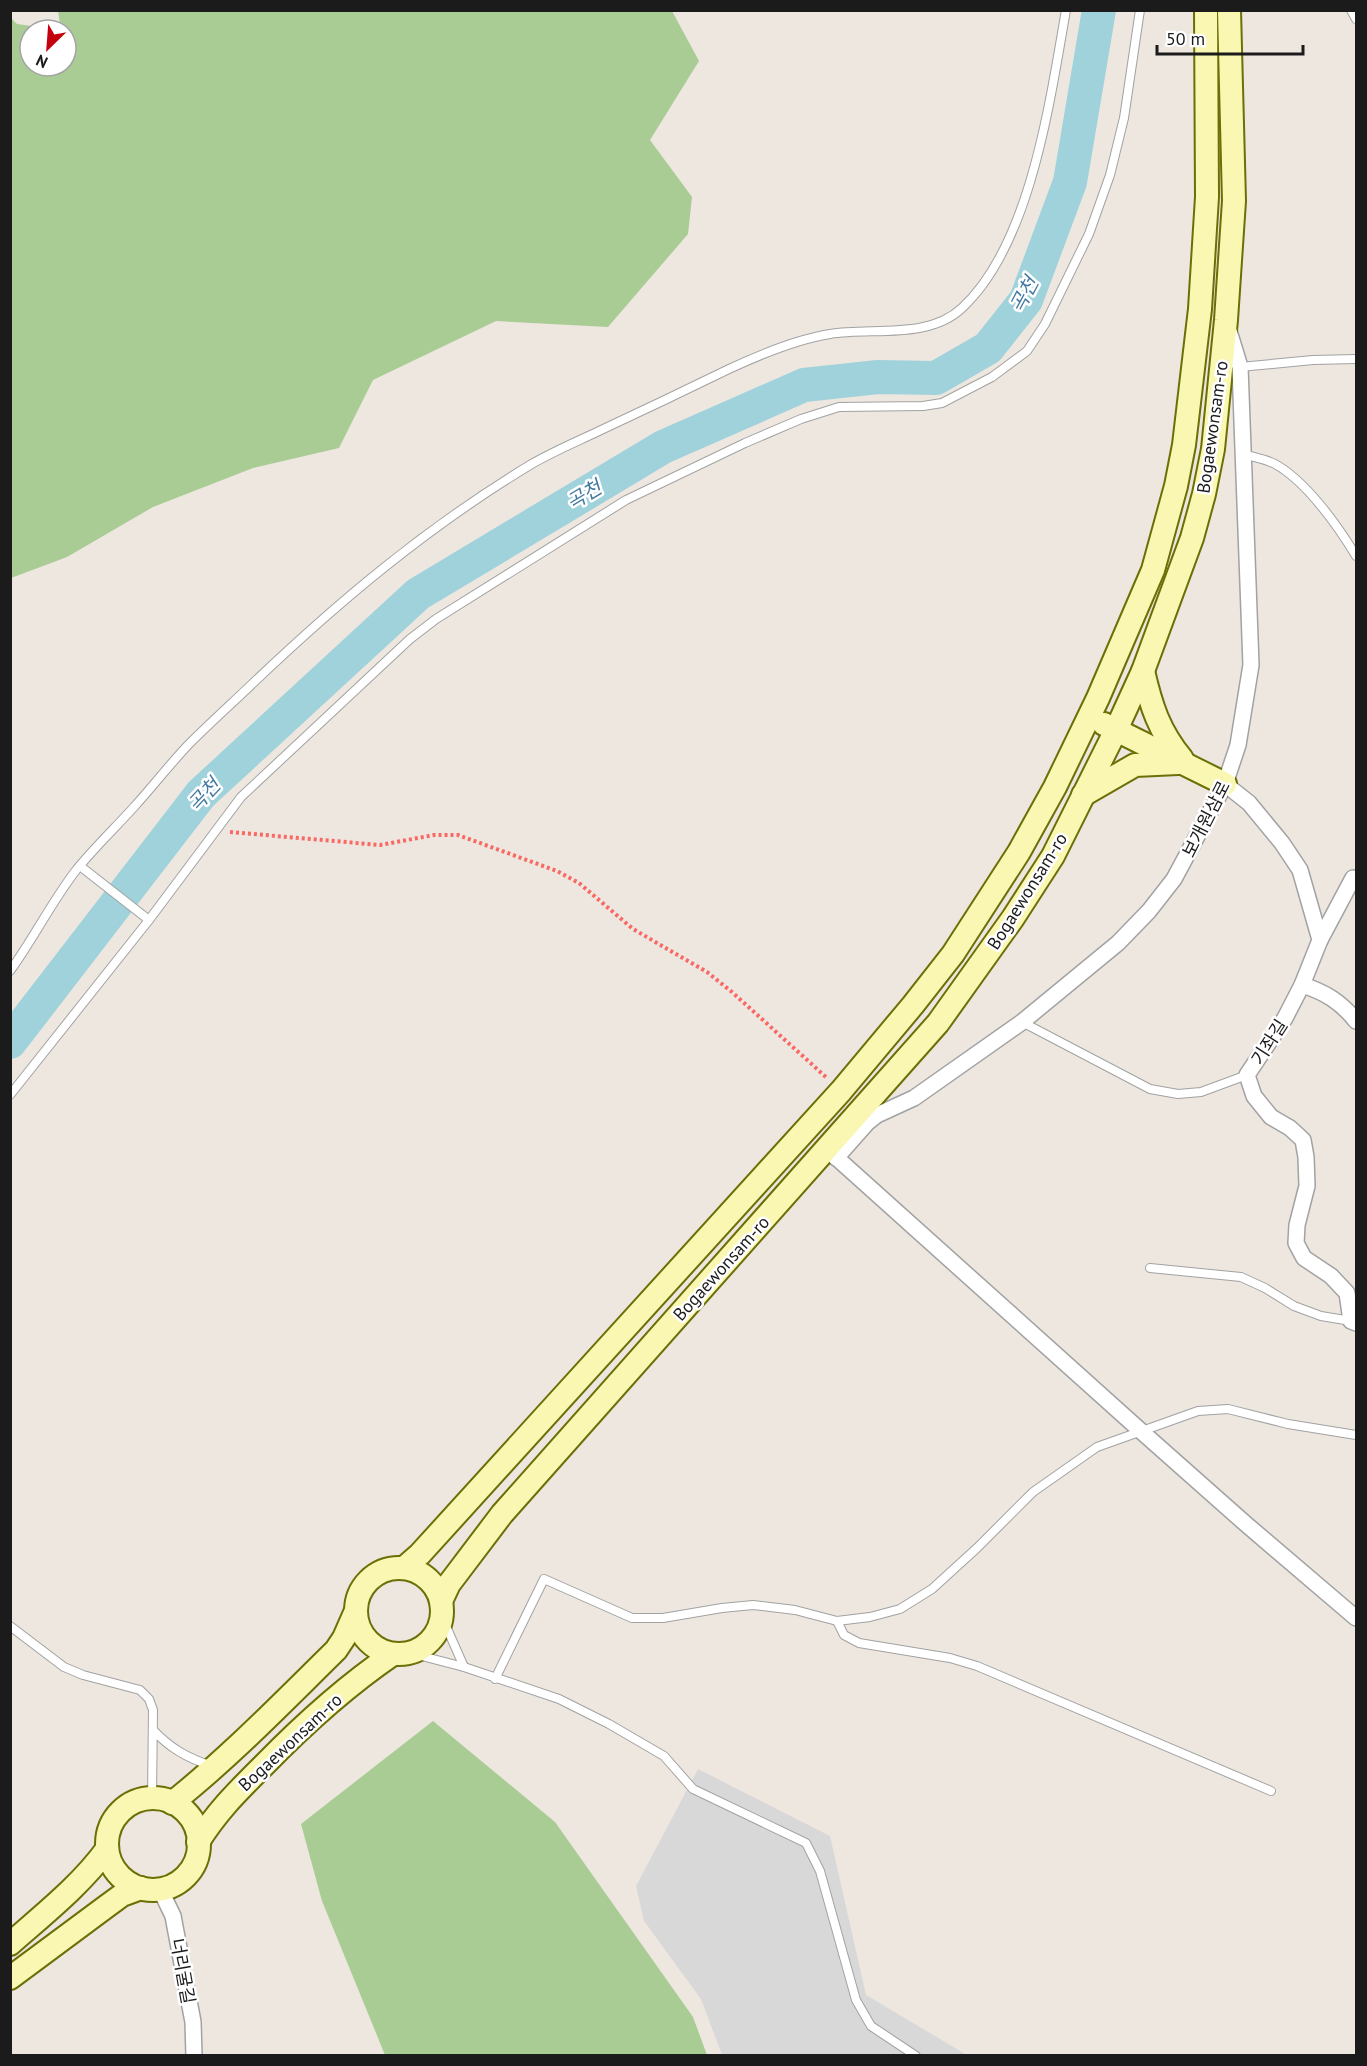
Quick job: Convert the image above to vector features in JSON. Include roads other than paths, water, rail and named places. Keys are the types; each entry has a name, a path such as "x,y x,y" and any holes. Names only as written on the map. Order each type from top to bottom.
{"main road":[{"name":"Bogaewonsam-ro","path":"10,1944 94,1866 107,1849 109,1831 117,1815 133,1802 162,1800 216,1767 336,1650 355,1613 359,1594 369,1579 385,1570 404,1568 420,1554 841,1091 953,954 1019,852 1055,787 1089,717 1153,570 1176,486 1184,445 1200,309 1208,197 1206,10"},
{"name":"Bogaewonsam-ro","path":"10,1978 122,1895 169,1886 185,1876 195,1860 198,1842 227,1801 295,1734 365,1673 401,1653 428,1643 434,1636 449,1584 502,1514 831,1153 938,1023 1053,856 1143,671 1192,538 1204,494 1213,449 1226,320 1234,201 1229,10"},
{"path":"1143,671 1150,704 1156,719 1171,746 1185,763"},
{"path":"1089,717 1225,784"},
{"path":"1083,795 1135,765 1185,763"},
{"path":"404,1568 429,1580 435,1588 441,1609"},
{"path":"355,1613 365,1638 380,1650 401,1653"},
{"path":"162,1800 180,1808 193,1823 198,1842"},
{"path":"107,1849 112,1866 118,1874 132,1885 151,1888"}],"street":[{"name":"보개원삼로","path":"831,1153 877,1115 914,1098 1022,1022 1118,943 1149,911 1174,879 1225,784 1238,745 1251,665 1239,367 1226,320"},
{"path":"1225,784 1249,803 1282,843 1300,870 1320,940"},
{"name":"기좌길","path":"1354,1322 1347,1293 1331,1276 1304,1258 1296,1243 1297,1225 1307,1186 1303,1140 1290,1128 1271,1117 1254,1096 1247,1075 1285,1018 1302,985 1320,940 1355,877"},
{"path":"1302,985 1321,991 1346,1009 1356,1021"},
{"path":"831,1153 1142,1432 1356,1618"},
{"name":"너리굴길","path":"151,1888 173,1916 193,2022 194,2055"}],"lane":[{"path":"10,971 33,940 56,898 80,866 189,744 303,635 387,563 460,509 534,462 738,365 791,345 830,334 917,327 938,323 957,312 977,293 994,269 1013,230 1042,136 1066,10"},
{"path":"10,1095 149,920 241,797 410,639 435,619 626,500 745,443 801,419 839,407 923,406 942,403 992,377 1027,351 1045,324 1089,234 1110,175 1124,118 1140,10"},
{"path":"1350,10 1356,19"},
{"path":"1239,367 1313,360 1356,359"},
{"path":"1243,454 1274,464 1298,481 1346,539 1356,556"},
{"path":"80,866 149,920"},
{"path":"1022,1022 1150,1089 1178,1094 1201,1092 1247,1075"},
{"path":"1150,1268 1242,1277 1294,1306 1321,1316 1354,1322"},
{"path":"495,1679 543,1579 632,1618 663,1618 753,1605 795,1610 837,1620 870,1617 900,1609 932,1588 977,1548 1032,1492 1061,1470 1097,1448 1198,1411 1228,1409 1288,1424 1356,1435"},
{"path":"441,1609 464,1667"},
{"path":"837,1620 844,1635 859,1643 950,1658 977,1666 1271,1791"},
{"path":"10,1626 64,1667 140,1690 148,1699 153,1710 153,1730 162,1800"},
{"path":"401,1653 464,1667 559,1699 664,1755 693,1789 806,1843 820,1871 856,2000 871,2026 916,2055"},
{"path":"153,1730 176,1751 192,1760 216,1767"}],"waterway":[{"name":"곡천","path":"10,1042 201,794 418,594 663,447 804,385 878,377 936,378 988,348 1026,300 1070,182 1099,10"}]}
